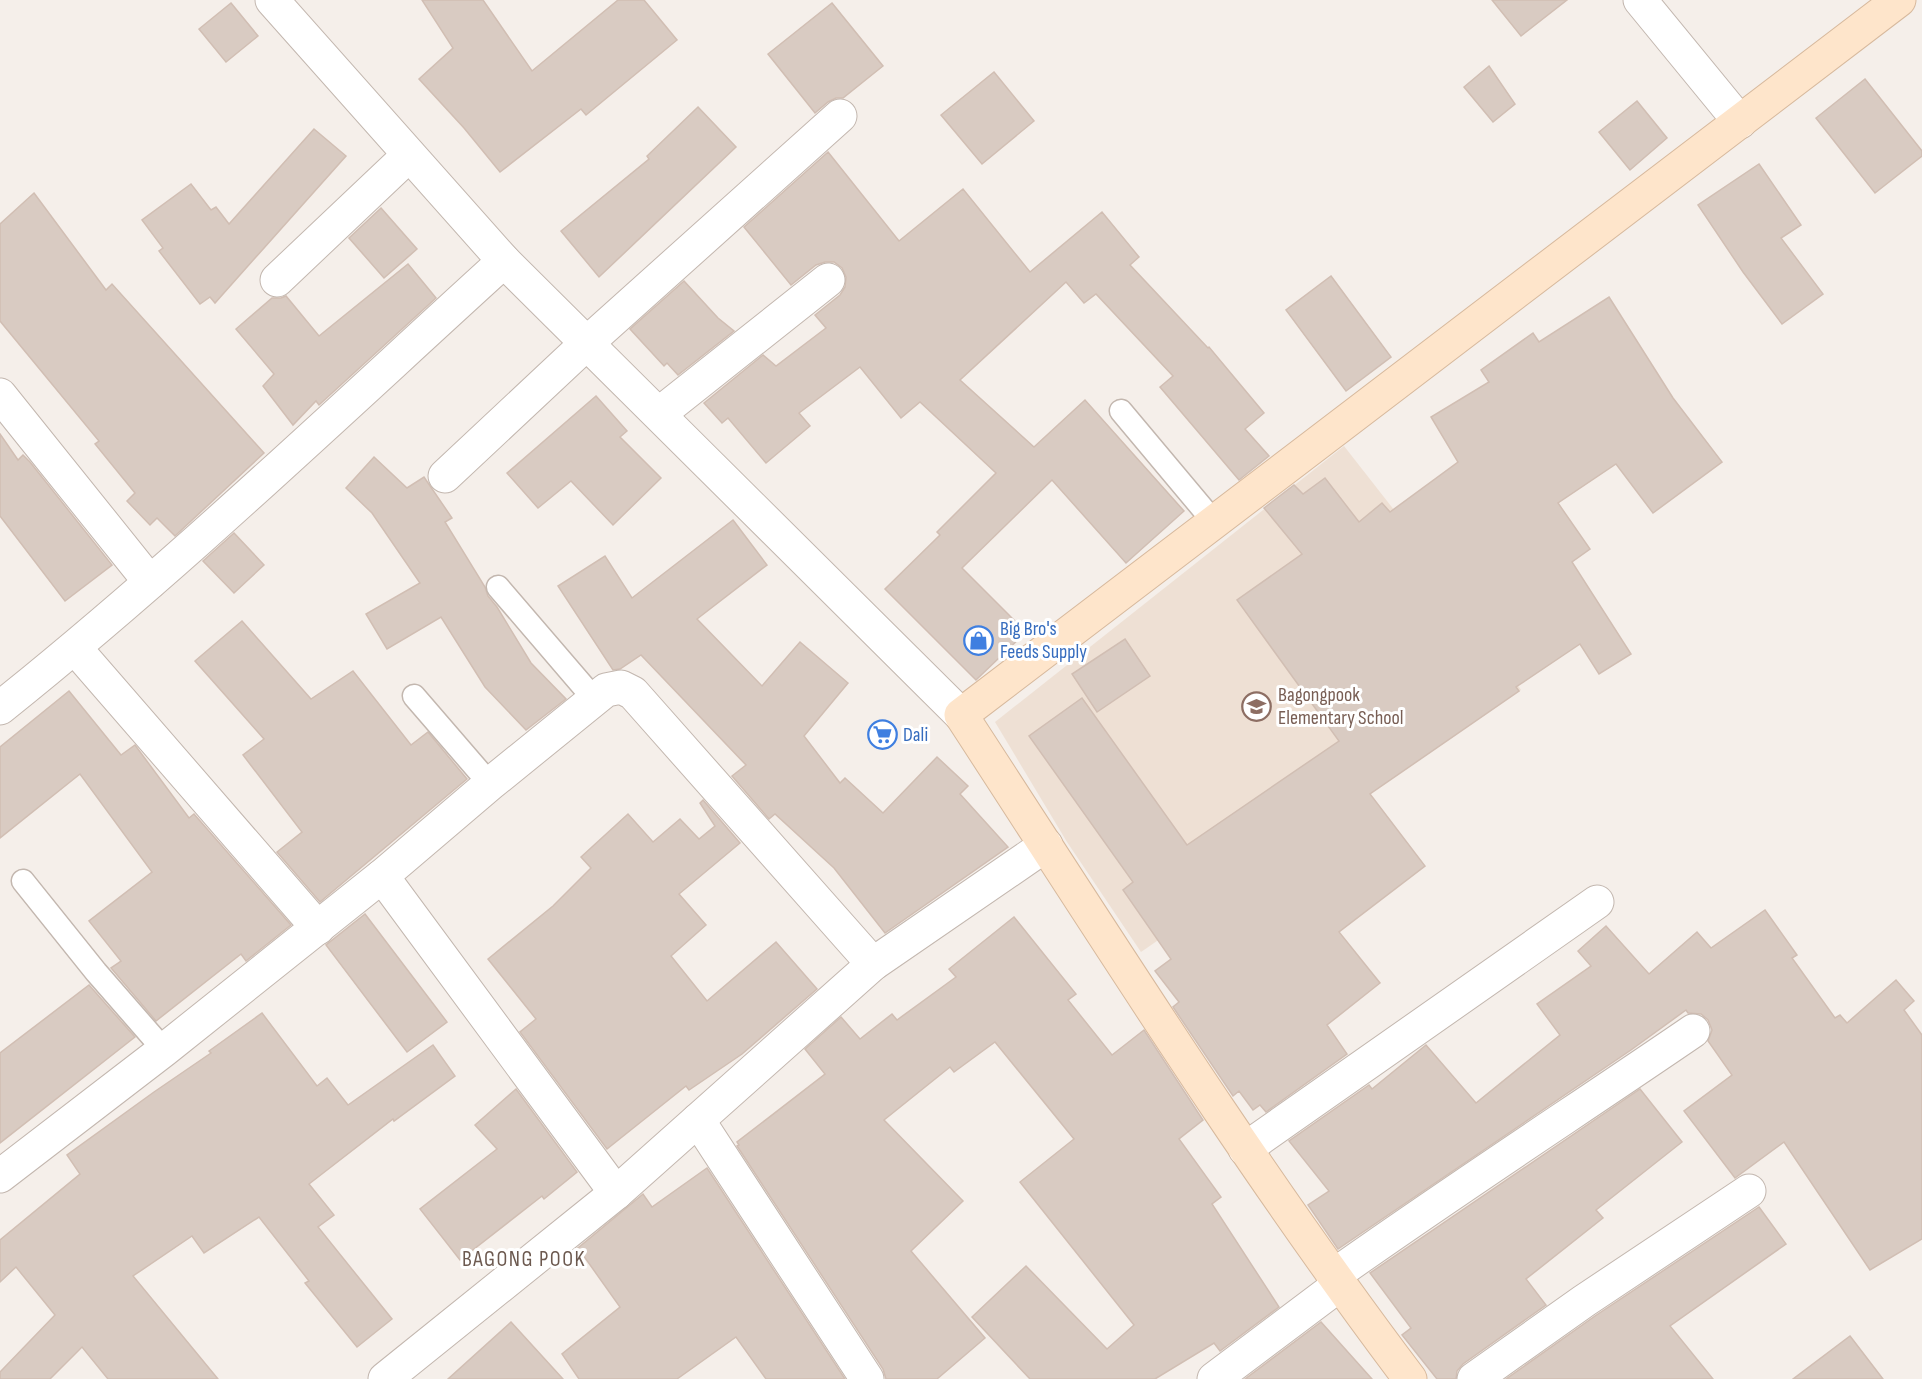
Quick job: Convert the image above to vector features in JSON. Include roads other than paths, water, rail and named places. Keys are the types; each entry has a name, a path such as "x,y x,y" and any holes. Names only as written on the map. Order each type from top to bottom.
{"street":[{"path":"272,0 504,261 961,715 1245,1149 1336,1280 1410,1379"},
{"path":"1640,0 1740,122"},
{"path":"961,715 1899,0"},
{"path":"445,476 587,343 840,116"},
{"path":"277,280 409,155"},
{"path":"0,708 75,648 150,582 504,261"},
{"path":"659,414 828,280"},
{"path":"0,395 150,582"},
{"path":"75,648 318,928"},
{"path":"0,1176 318,928 606,690 621,687 633,693 873,964"},
{"path":"384,1379 616,1192 873,964 1046,845"},
{"path":"382,876 616,1192"},
{"path":"1245,1149 1597,902"},
{"path":"1214,1379 1430,1207 1693,1031"},
{"path":"698,1120 867,1379"},
{"path":"1474,1379 1749,1191"}],"lane":[{"path":"1121,411 1214,522"},
{"path":"498,587 595,700"},
{"path":"414,696 490,784"},
{"path":"23,881 96,972 164,1050"}],"place":[{"name":"Big Bro's Feeds Supply","path":"979,640"},
{"name":"Bagongpook Elementary School","path":"1257,706"},
{"name":"Dali","path":"882,734"}],"district":[{"name":"BAGONG POOK","path":"524,1258"}]}
